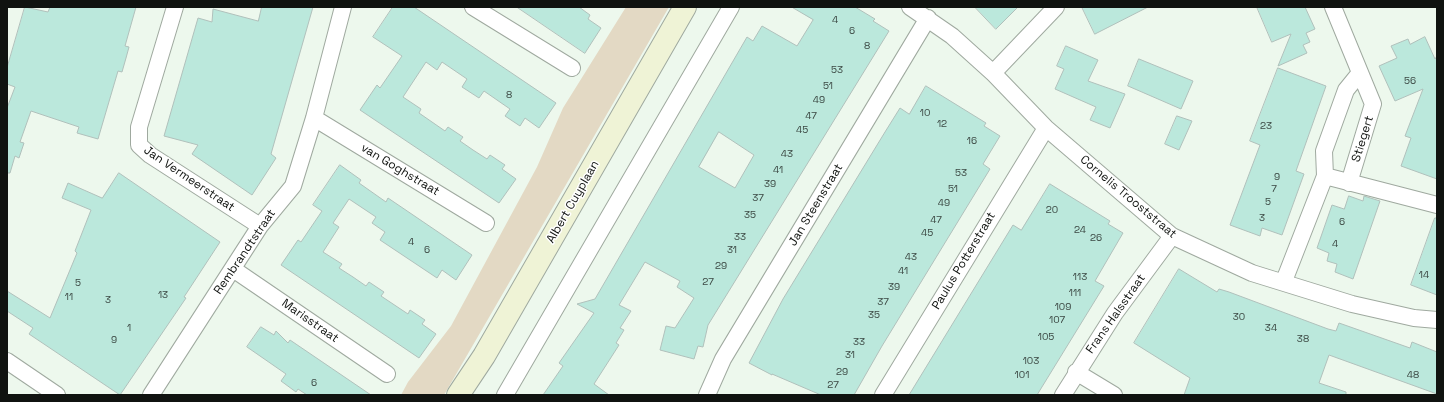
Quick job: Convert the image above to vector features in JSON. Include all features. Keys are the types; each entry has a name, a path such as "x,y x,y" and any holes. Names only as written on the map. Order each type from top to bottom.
{"street":[{"name":"Jan Vermeerstraat","path":"175,7 139,127 139,145 150,155 260,226"},
{"name":"Rembrandtstraat","path":"151,395 260,226 293,186 314,118 344,7"},
{"path":"473,7 572,68"},
{"name":"Albert Cuyplaan","path":"458,395 484,356 685,7"},
{"path":"505,395 731,7"},
{"name":"Cornelis Trooststraat","path":"910,7 952,36 993,73 1046,128 1172,236 1252,273 1352,304 1414,318 1437,320"},
{"path":"993,73 1056,7"},
{"name":"Stiegert","path":"1333,7 1373,104 1349,183"},
{"name":"Jan Steenstraat","path":"707,395 723,359 928,18"},
{"path":"1284,282 1325,176 1324,151 1346,90 1360,74"},
{"name":"van Goghstraat","path":"314,118 486,223"},
{"name":"Paulus Potterstraat","path":"883,395 1046,128"},
{"path":"1325,176 1437,205"},
{"name":"Frans Halsstraat","path":"1063,395 1076,372 1115,313 1172,236"},
{"name":"Marisstraat","path":"233,269 387,374"},
{"path":"7,361 57,395"},
{"path":"1076,372 1114,395"}],"shaded area":[{"path":"626,7 669,7 444,395 401,395 408,382 451,326 537,167 563,108"}],"building":[{"path":"25,7 48,12 50,7 136,7 125,46 129,47 122,72 118,71 98,139 77,133 79,127 31,111 20,142 24,143 19,158 15,156 10,173 7,173 7,108 15,87 7,84 7,68"},
{"path":"262,7 313,7 271,154 276,158 252,195 192,154 198,145 164,136 198,18 212,22 213,9 258,21"},
{"path":"393,7 414,7 556,103 539,128 525,118 520,126 505,116 510,109 484,91 479,98 462,87 467,79 442,62 437,70 426,62 403,97 421,109 419,113 445,131 448,127 463,137 460,141 473,150 487,159 490,155 505,165 502,169 516,179 499,203 360,110 377,85 380,88 402,56 373,37"},
{"path":"517,7 579,7 590,15 588,19 601,28 585,53"},
{"path":"792,7 855,7 875,19 873,21 889,31 708,325 703,347 698,346 694,359 660,350 666,326 675,328 694,298 677,287 680,281 645,262 619,305 631,311 620,328 624,330 616,343 619,345 594,384 609,395 543,395 563,366 559,363 594,313 577,304 595,299 747,37 753,41 762,26 797,46 813,20","holes":["719,132 754,155 735,188 699,167"]},
{"path":"975,7 1018,7 996,29"},
{"path":"1082,7 1148,7 1095,34"},
{"path":"1257,7 1305,7 1315,29 1306,33 1310,42 1303,45 1307,53 1278,66 1291,34 1272,42"},
{"path":"1425,37 1435,59 1437,56 1437,179 1401,166 1411,138 1405,136 1423,89 1395,101 1379,66 1397,58 1391,46 1408,39 1410,44"},
{"path":"1066,46 1098,60 1088,81 1125,94 1110,128 1090,120 1096,107 1055,89 1064,69 1057,66"},
{"path":"1139,59 1193,81 1181,109 1128,86"},
{"path":"1278,68 1326,86 1296,171 1304,174 1282,235 1262,228 1260,236 1230,225 1260,145 1250,141"},
{"path":"926,86 986,123 984,126 1000,136 983,164 990,169 882,346 854,395 821,395 772,375 749,363 783,299 900,108 909,114"},
{"path":"1177,116 1192,121 1179,150 1165,144"},
{"path":"340,165 361,180 359,183 386,202 388,198 472,255 456,280 442,270 437,278 380,240 385,232 372,223 376,217 349,199 333,223 339,227 323,252 342,264 339,268 366,286 369,282 384,292 381,296 408,314 410,310 425,320 422,324 436,334 419,358 281,265 298,240 301,242 322,211 313,205"},
{"path":"119,173 220,242 184,297 186,298 120,395 29,334 33,328 7,311 7,291 50,318 77,253 75,251 91,210 62,198 68,183 102,198"},
{"path":"1050,184 1110,221 1108,224 1123,233 1095,281 1104,286 1037,395 909,395 1013,225 1021,230"},
{"path":"1349,196 1363,201 1364,196 1380,201 1353,279 1335,272 1337,264 1327,261 1329,253 1317,248 1332,205 1344,209"},
{"path":"1435,218 1437,218 1437,295 1411,285"},
{"path":"1179,269 1217,292 1219,289 1229,292 1328,329 1336,331 1339,323 1410,348 1412,342 1437,352 1437,394 1329,355 1319,383 1346,392 1346,395 1184,395 1190,378 1134,343"},
{"path":"261,327 274,335 276,331 288,343 290,340 371,395 307,395 298,389 296,392 281,381 286,374 247,347"}]}
